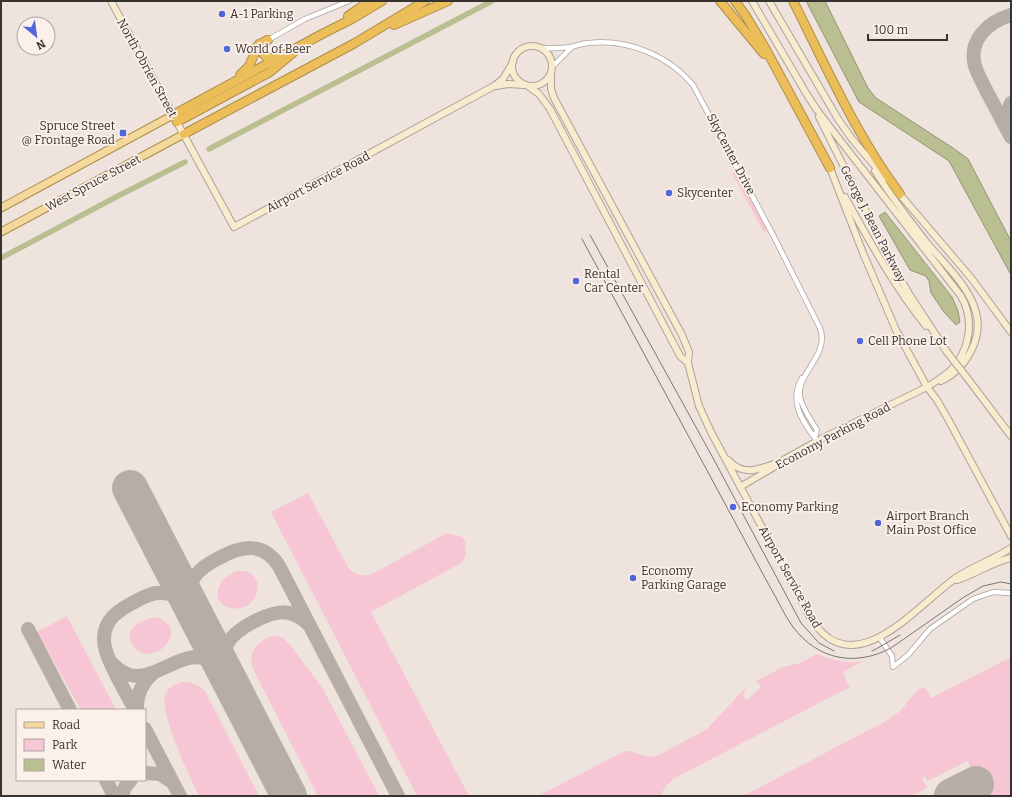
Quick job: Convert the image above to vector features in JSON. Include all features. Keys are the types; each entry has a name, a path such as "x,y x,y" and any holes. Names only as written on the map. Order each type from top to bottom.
{"highway":[{"path":"322,34 370,1"},
{"path":"175,119 236,80 352,19 382,1"},
{"path":"184,134 355,43 425,1"},
{"path":"355,43 448,1"},
{"path":"720,1 764,54 790,92"},
{"path":"735,1 746,16 790,92 830,168"},
{"path":"792,1 878,164 900,194"},
{"path":"236,80 249,66 255,49 259,44 268,40"},
{"path":"268,40 262,46 262,51 265,56 278,58"},
{"path":"175,119 270,72 308,42"}],"main road":[{"name":"West Spruce Street","path":"1,208 175,119"},
{"name":"West Spruce Street","path":"1,232 184,134"}],"street":[{"name":"North Obrien Street","path":"111,1 184,134"},
{"path":"268,40 305,19 349,1"},
{"name":"George J. Bean Parkway","path":"752,1 827,132 896,271 911,297 947,352 1011,436"},
{"name":"George J. Bean Parkway","path":"769,1 826,100 852,139 972,279 1011,332"},
{"name":"SkyCenter Drive","path":"540,48 548,49 572,47 585,43 601,42 634,46 663,59 690,82 702,100 763,215 820,328 822,337 821,345 798,385 796,394 798,409 816,439"},
{"path":"533,46 540,48 546,51 550,57 552,67 551,75 546,81 540,84 528,86 518,80 514,74 513,62 520,50 533,46"},
{"path":"552,67 572,47"},
{"name":"Airport Service Road","path":"184,134 234,227 494,86 503,79 513,62"},
{"name":"Airport Service Road","path":"551,75 551,89 554,98 682,335 689,352 688,363 702,413 711,432 810,616 822,634 834,641 849,644 864,643 880,638 906,620 958,576 1011,548"},
{"name":"Airport Service Road","path":"494,86 508,84 528,86 539,94 550,109 680,356 688,363"},
{"path":"804,90 831,129 948,277 967,306 969,330 963,351 950,370 927,387"},
{"path":"852,139 895,200 965,288 975,305 979,322 977,339 968,358 958,371 943,381 927,387"},
{"path":"830,168 874,251 894,283 911,308 947,352"},
{"path":"830,168 863,253 892,319 927,387 937,400 1011,536"},
{"name":"Economy Parking Road","path":"740,486 774,467 816,439 927,387"},
{"path":"723,455 738,469 746,471 768,466 785,459"},
{"path":"950,582 972,575 1002,560 1011,558"},
{"path":"880,638 892,656 894,667 908,655 930,629 973,599 993,592 1011,594"}],"green space":[{"path":"736,171 766,227 765,234 732,173"},
{"path":"308,493 348,567 359,575 372,574 447,533 462,537 465,541 466,555 461,563 371,612 469,796 417,796 271,512"},
{"path":"236,571 247,572 254,576 258,590 255,598 249,604 241,608 231,608 222,604 218,597 218,588 226,577"},
{"path":"67,616 115,709 80,709 37,632"},
{"path":"156,617 166,623 171,630 171,637 167,644 160,650 152,653 144,653 136,649 131,643 131,632 134,627 144,620"},
{"path":"272,636 283,638 291,646 323,689 379,796 318,796 254,671 251,658 254,649 261,642"},
{"path":"817,654 840,661 863,661 843,672 850,687 673,779 666,786 660,796 538,796 625,751 646,756 659,755 707,729 746,687 743,696 747,700 761,687 756,681 783,667 800,663"},
{"path":"1011,657 1011,796 985,796 967,761 928,781 925,777 922,779 927,788 912,796 743,796 886,721 900,711 921,688 925,687 931,698"},
{"path":"181,682 194,684 205,691 259,796 199,796 176,745 164,703 167,690"}],"water":[{"path":"806,1 825,1 868,88 876,98 968,159 1011,241 1011,275 949,161 859,102"},
{"path":"885,212 952,297 958,311 960,322 956,325 944,312 931,293 929,281 926,276 910,270 879,216"}],"waterway":[{"path":"209,149 492,1"},
{"path":"1,258 185,162"}],"taxiway":[{"path":"1011,15 988,27 977,40 974,48 975,66 979,77 1011,137"},
{"path":"1008,128 1007,114 1011,103"},
{"path":"191,607 191,583 199,571 211,562 235,551 251,548 259,549 273,558 279,566 398,796"},
{"path":"134,709 112,666 105,648 104,633 109,621 124,608 145,596 155,593 174,595 185,601 191,607"},
{"path":"229,677 225,667 225,650 233,637 246,626 269,615 282,612 295,615 308,624"},
{"path":"28,629 69,709"},
{"path":"112,663 125,673 139,676 152,673 179,661 193,657 206,659 219,668 223,673 235,693 248,720"},
{"path":"137,709 140,690 153,673"},
{"path":"146,731 180,796"},
{"path":"146,773 160,774 172,782"},
{"path":"106,781 114,796"},
{"path":"122,796 125,787 130,781"}],"runway":[{"path":"130,488 289,796"},
{"path":"952,796 976,784"}],"tram line":[{"path":"590,235 713,458 801,623 819,643 834,651"},
{"path":"582,239 784,612 793,627 814,647 838,657 851,658 877,654 891,648 964,597 983,586 1001,582 1011,584"},
{"path":"872,651 900,635"}],"place":[{"name":"A-1 Parking","path":"222,14"},
{"name":"World of Beer","path":"227,49"},
{"name":"Spruce Street @ Frontage Road","path":"123,133"},
{"name":"Skycenter","path":"669,193"},
{"name":"Rental Car Center","path":"576,281"},
{"name":"Cell Phone Lot","path":"860,341"},
{"name":"Economy Parking","path":"733,507"},
{"name":"Airport Branch Main Post Office","path":"878,523"},
{"name":"Economy Parking Garage","path":"633,578"}]}
